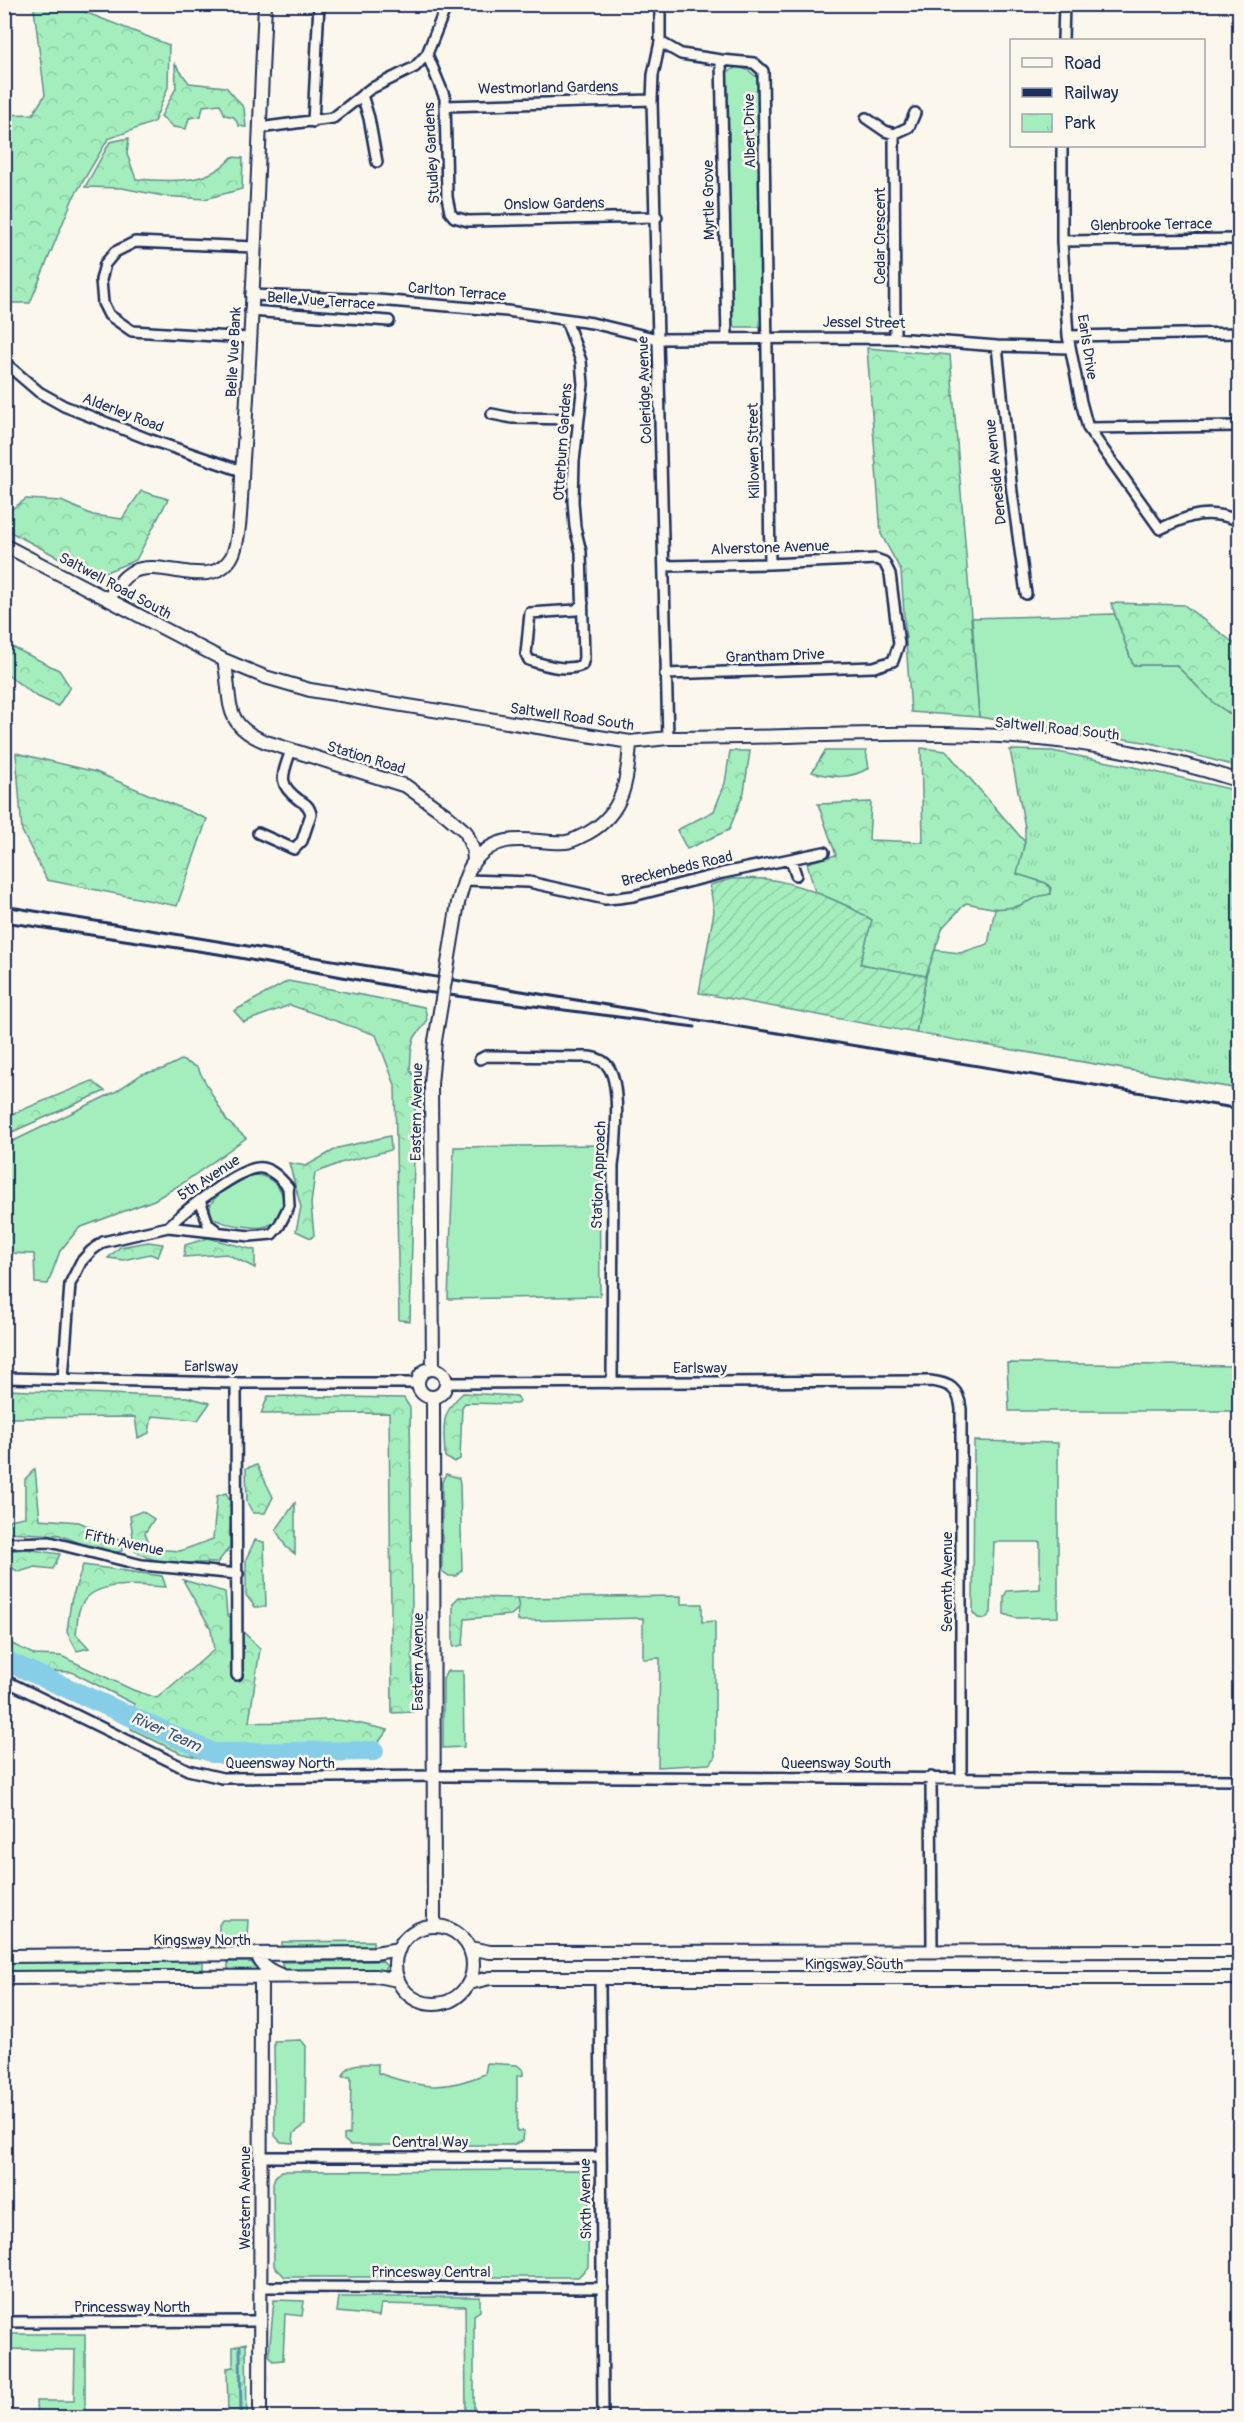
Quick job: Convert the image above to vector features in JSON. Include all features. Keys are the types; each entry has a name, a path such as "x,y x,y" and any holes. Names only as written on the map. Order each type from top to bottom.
{"street":[{"name":"Belle Vue Bank","path":"109,599 119,583 134,571 158,568 211,573 223,567 231,559 236,548 254,247 265,4"},
{"path":"313,122 319,4"},
{"path":"259,128 333,118 378,84 415,67 427,54 447,4"},
{"path":"660,4 660,42"},
{"path":"1063,39 1064,4"},
{"name":"Albert Drive","path":"660,42 681,54 754,63 763,71 768,338"},
{"name":"Coleridge Avenue","path":"660,42 653,75 652,100 657,216 668,738"},
{"name":"Studley Gardens","path":"427,54 443,90 447,197 450,212 454,217"},
{"name":"Myrtle Grove","path":"721,60 728,338"},
{"path":"362,95 369,118 377,162"},
{"name":"Westmorland Gardens","path":"445,106 652,100"},
{"path":"866,118 885,131 894,134 909,127 915,113"},
{"name":"Cedar Crescent","path":"894,134 896,338"},
{"name":"Earls Drive","path":"1062,147 1062,241 1068,336 1089,428 1160,529 1203,513 1239,521"},
{"name":"Onslow Gardens","path":"454,217 468,221 657,216"},
{"name":"Glenbrooke Terrace","path":"1062,241 1239,239"},
{"path":"249,338 132,331 109,315 103,303 102,280 105,264 114,252 135,242 254,247"},
{"name":"Carlton Terrace","path":"251,295 378,300 507,311 592,323 658,339"},
{"name":"Belle Vue Terrace","path":"250,311 389,321"},
{"name":"Otterburn Gardens","path":"566,320 581,361 583,384 573,501 575,527 581,552 583,603 584,658 582,665 576,668 545,666 529,660 526,654 530,613 576,610 583,603"},
{"path":"1068,336 1239,333"},
{"name":"Killowen Street","path":"768,338 770,564"},
{"name":"Jessel Street","path":"658,339 896,338 997,346 1070,348"},
{"name":"Deneside Avenue","path":"997,346 1012,492 1026,594"},
{"name":"Alderley Road","path":"4,362 39,392 64,406 148,439 242,471"},
{"path":"492,414 512,418 579,419"},
{"path":"1089,428 1239,426"},
{"name":"Saltwell Road South","path":"4,545 224,660 265,677 310,690 630,742 668,738 915,734 1040,739 1108,748 1157,758 1239,781"},
{"name":"Alverstone Avenue","path":"665,566 876,559 884,562 890,574 899,644 893,661 885,665"},
{"name":"Station Road","path":"224,660 232,716 242,730 249,735 291,750 406,786 438,808 465,832 474,861"},
{"name":"Grantham Drive","path":"665,674 874,668 885,665"},
{"path":"474,861 499,843 513,838 568,842 594,830 614,811 621,798 628,767 630,742"},
{"path":"258,833 294,849 302,841 311,814 307,805 286,790 283,783 282,775 291,750"},
{"name":"Breckenbeds Road","path":"465,880 529,882 604,898 618,898 824,852"},
{"path":"791,860 796,875"},
{"name":"Eastern Avenue","path":"432,1369 431,1084 435,1041 458,903 474,861"},
{"name":"Station Approach","path":"480,1059 486,1056 589,1057 604,1062 611,1071 618,1134 613,1166 612,1383"},
{"name":"5th Avenue","path":"63,1379 70,1284 81,1262 91,1251 104,1242 168,1227 250,1236 272,1234 286,1216 290,1197 288,1186 269,1171 249,1168 200,1200 168,1227"},
{"path":"200,1200 208,1224 219,1233"},
{"path":"432,1369 443,1375 446,1383 443,1391 433,1397 420,1392 417,1383 420,1375 432,1369"},
{"name":"Earlsway","path":"4,1378 236,1383 417,1383"},
{"name":"Earlsway","path":"446,1383 930,1381 944,1382 954,1388"},
{"path":"236,1383 237,1675"},
{"name":"Seventh Avenue","path":"954,1388 960,1398 961,1409 961,1778"},
{"name":"Eastern Avenue","path":"433,1397 434,1926"},
{"name":"Fifth Avenue","path":"4,1543 50,1542 142,1565 237,1574"},
{"name":"Queensway North","path":"4,1680 188,1770 210,1777 434,1777"},
{"name":"Queensway South","path":"434,1777 931,1777 1239,1780"},
{"path":"931,1777 932,1951"},
{"path":"434,1926 456,1932 470,1948 473,1965 469,1983 455,1998 434,2004 411,1997 398,1980 396,1965 403,1942 416,1931 434,1926"},
{"name":"Kingsway South","path":"470,1948 490,1952 1239,1951"},
{"name":"Kingsway North","path":"4,1956 375,1953 399,1949"},
{"path":"258,1954 259,1960 266,1968 287,1977"},
{"path":"4,1978 376,1976 398,1980"},
{"name":"Western Avenue","path":"260,2418 261,1978"},
{"name":"Kingsway South","path":"469,1983 490,1978 600,1980 1239,1978"},
{"name":"Sixth Avenue","path":"600,1980 603,2418"},
{"name":"Central Way","path":"260,2157 600,2157"},
{"name":"Princesway Central","path":"260,2287 603,2288"},
{"name":"Princessway North","path":"4,2322 259,2320"}],"green space":[{"path":"39,5 67,5 169,45 168,87 154,122 108,139 73,198 30,303 5,303 5,115 33,114 45,95 34,9"},
{"path":"175,64 189,83 226,87 244,108 246,127 239,126 234,117 225,115 220,104 203,106 201,116 189,118 186,129 173,127 161,116 176,88"},
{"path":"737,67 748,70 759,79 762,327 732,327 727,72"},
{"path":"129,138 127,154 136,179 188,180 211,173 232,157 243,158 242,189 205,199 163,196 122,188 85,187 110,142"},
{"path":"867,348 950,355 979,717 911,712 901,571 881,534"},
{"path":"141,491 168,499 136,560 106,572 95,574 80,569 5,529 5,514 26,499 61,501 93,515 122,519"},
{"path":"1111,603 1184,605 1239,647 1239,720 1214,703 1176,665 1133,665"},
{"path":"1115,614 1133,665 1176,665 1214,703 1239,720 1239,767 1151,743 979,717 972,618"},
{"path":"4,643 59,670 70,687 58,706 36,696 5,673"},
{"path":"921,748 946,751 1025,842 1017,874 1046,883 1051,888 1051,894 1008,908 990,908 966,903 943,927 926,976 860,964 852,908 815,892 807,863 836,855 818,804 871,802 869,840 923,842"},
{"path":"1010,750 1052,751 1239,791 1239,1089 916,1033 926,976 935,950 960,953 988,944 995,909 1016,907 1040,896 1051,894 1051,888 1046,883 1017,874 1025,842 1025,827"},
{"path":"730,751 750,751 744,792 729,830 687,849 677,830 714,811 725,783"},
{"path":"825,751 866,751 869,768 842,776 812,772"},
{"path":"16,753 96,772 207,819 177,906 47,880 22,831"},
{"path":"732,879 765,879 791,884 835,900 872,920 860,964 926,976 916,1033 699,993 714,912 710,885"},
{"path":"288,981 424,1007 427,1017 425,1024 413,1040 410,1070 416,1079 410,1321 399,1320 395,1085 376,1035 290,1005 244,1022 234,1011"},
{"path":"181,1060 197,1067 227,1121 246,1138 183,1183 154,1200 79,1228 60,1251 48,1284 35,1283 34,1254 5,1253 5,1145 115,1092 142,1074 163,1069"},
{"path":"92,1081 105,1091 5,1135 5,1117"},
{"path":"390,1136 391,1150 340,1163 315,1173 311,1204 314,1235 311,1238 296,1231 301,1207 289,1163 306,1166 338,1148"},
{"path":"599,1145 600,1296 448,1299 454,1147"},
{"path":"256,1175 274,1183 280,1190 284,1206 282,1214 276,1221 256,1228 228,1224 213,1218 210,1207 218,1195 231,1186"},
{"path":"208,1238 255,1250 255,1268 227,1254 184,1257 185,1245"},
{"path":"148,1242 163,1244 158,1257 150,1254 123,1260 108,1258 120,1247"},
{"path":"1007,1363 1239,1366 1239,1411 1009,1411"},
{"path":"5,1390 187,1397 210,1403 198,1420 152,1416 149,1433 138,1438 135,1417 5,1418"},
{"path":"463,1393 517,1396 520,1401 516,1404 465,1403 462,1407 460,1459 454,1462 445,1457 444,1429 446,1415"},
{"path":"268,1396 404,1398 410,1408 413,1712 392,1713 389,1413 261,1414"},
{"path":"974,1441 1058,1443 1058,1617 1015,1618 1004,1614 1004,1597 1007,1591 1040,1589 1040,1542 994,1542 991,1613 985,1619 978,1618 973,1613"},
{"path":"257,1465 273,1497 265,1513 253,1513 247,1502 246,1468"},
{"path":"35,1469 40,1519 79,1522 121,1541 122,1551 109,1554 59,1535 6,1532 9,1520 25,1517 25,1479"},
{"path":"446,1474 459,1478 460,1484 462,1570 456,1576 449,1576 442,1571 442,1482"},
{"path":"226,1493 231,1503 230,1547 217,1563 164,1562 135,1551 130,1516 142,1511 154,1519 145,1533 152,1549 180,1551 213,1539 217,1496"},
{"path":"295,1503 295,1554 286,1547 276,1530"},
{"path":"255,1540 264,1542 266,1607 255,1607 246,1595 246,1559"},
{"path":"26,1549 60,1554 53,1569 35,1567 19,1572 5,1564 5,1551"},
{"path":"83,1565 162,1576 166,1587 116,1586 93,1593 85,1600 77,1620 76,1634 89,1648 77,1651 67,1632 71,1601"},
{"path":"183,1580 225,1592 227,1615 260,1649 249,1722 332,1720 388,1730 377,1744 331,1759 221,1763 180,1753 131,1729 134,1704 72,1672 47,1671 5,1654 4,1640 35,1655 61,1656 133,1690 157,1698 214,1650 211,1629"},
{"path":"681,1596 681,1604 702,1604 702,1622 715,1621 715,1758 709,1764 658,1767 660,1658 643,1659 643,1618 518,1621 517,1598"},
{"path":"459,1597 517,1598 519,1608 511,1615 465,1619 463,1645 453,1647 453,1603"},
{"path":"447,1671 463,1671 464,1747 443,1748 443,1679"},
{"path":"222,1920 248,1920 247,1937 219,1938 219,1925"},
{"path":"373,1941 373,1948 282,1949 282,1942"},
{"path":"215,1942 241,1942 244,1947 215,1948"},
{"path":"4,1961 203,1961 203,1971 5,1972"},
{"path":"382,1961 387,1966 383,1971 292,1971 282,1966 282,1962"},
{"path":"228,1962 251,1962 261,1972 228,1972"},
{"path":"301,2040 306,2046 305,2125 294,2133 293,2143 281,2142 275,2136 274,2041"},
{"path":"487,2063 517,2065 523,2070 523,2075 517,2076 517,2131 524,2131 523,2141 512,2145 350,2145 344,2140 344,2135 350,2134 351,2077 343,2077 349,2068 362,2064 378,2064 378,2073 419,2085 444,2086 485,2074"},
{"path":"579,2170 589,2179 588,2267 578,2277 285,2277 274,2266 273,2183 281,2171"},
{"path":"339,2297 480,2297 480,2311 474,2315 474,2417 466,2417 465,2306 381,2304 379,2316 337,2312"},
{"path":"274,2300 304,2301 302,2316 285,2314 283,2360 273,2361 269,2355"},
{"path":"7,2334 85,2334 85,2417 37,2417 36,2401 74,2401 75,2350 5,2349"},
{"path":"246,2343 247,2417 228,2417 227,2368 233,2367 233,2347"}],"waterway":[{"name":"River Team","path":"4,1660 213,1753 374,1751"},
{"path":"240,2346 241,2418"}],"railway":[{"path":"4,906 1240,1109"},
{"path":"4,922 218,954 418,991 695,1027"}]}
